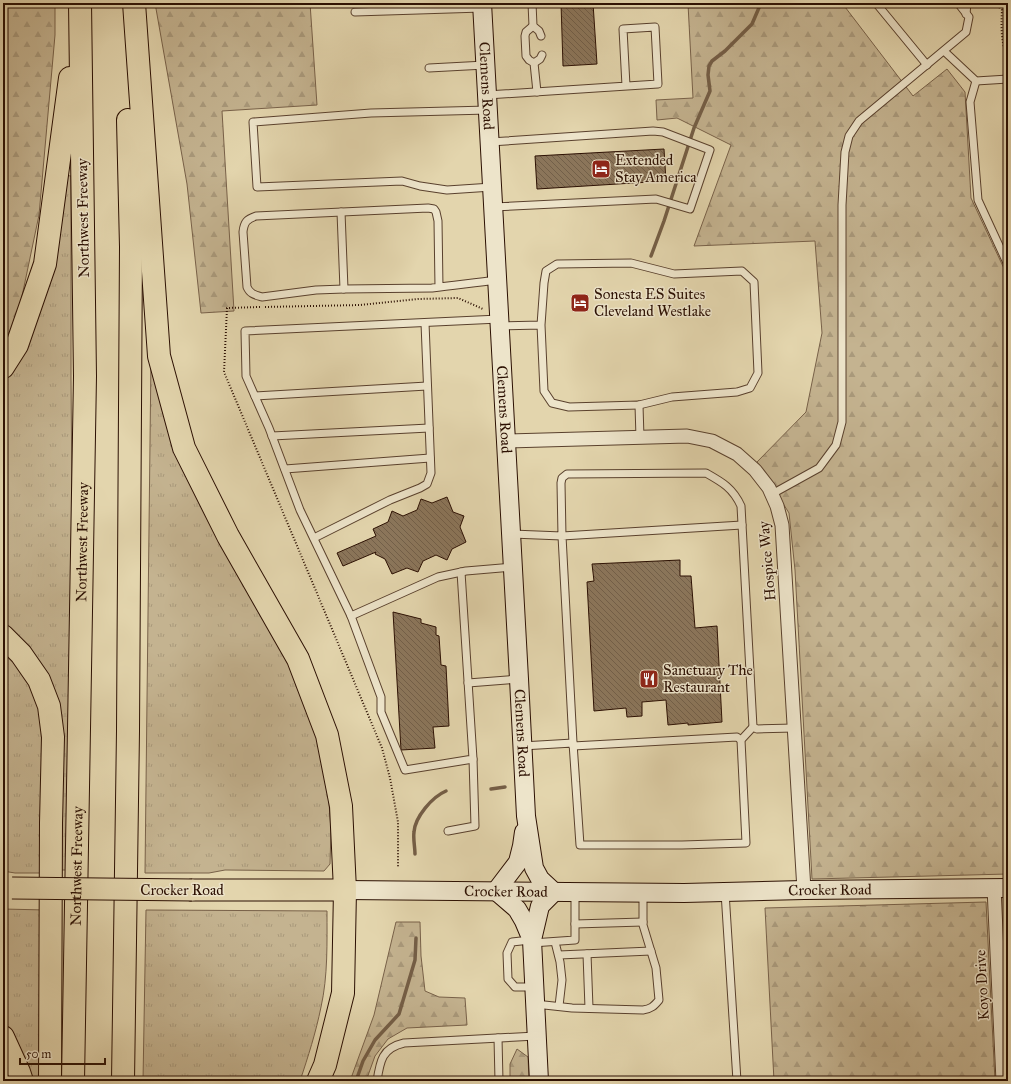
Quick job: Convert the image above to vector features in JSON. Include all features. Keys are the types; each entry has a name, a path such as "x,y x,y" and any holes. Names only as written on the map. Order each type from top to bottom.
{"highway":[{"path":"3,367 17,345 45,264 79,3"},
{"name":"Northwest Freeway","path":"73,1081 85,376 79,3"},
{"path":"123,1081 128,731 131,247 126,3"},
{"path":"134,3 159,356 184,448 228,536 298,659 327,735 341,806 345,890 343,993 325,1065 318,1081"},
{"path":"3,636 22,654 39,680 48,706 53,737 50,1081"},
{"path":"3,1037 22,1081"}],"main road":[{"name":"Crocker Road","path":"8,888 345,890"}],"street":[{"name":"Clemens Road","path":"482,6 512,534 526,816 534,868 540,879 554,892"},
{"name":"Hospice Way","path":"506,441 687,436 712,441 737,454 755,470 772,494 782,526 804,890"},
{"name":"Clemens Road","path":"496,891 518,862 526,816"},
{"name":"Crocker Road","path":"345,890 643,893 1001,888"},
{"name":"Koyo Drive","path":"1001,888 1003,1081"},
{"path":"496,891 517,909 524,921 532,942"},
{"path":"539,1081 532,942 540,906 554,892"}],"lane":[{"path":"532,3 533,26 539,31 541,36"},
{"path":"876,3 927,65"},
{"path":"772,494 819,468 836,445 842,422 842,205 845,152 849,136 859,121 966,32 968,17 958,3"},
{"path":"966,14 967,3"},
{"path":"354,12 482,6"},
{"path":"533,26 526,32 525,36 526,56 534,63"},
{"path":"492,187 447,190 420,186 402,181 257,187 253,122 488,103 537,92 658,84 655,27 623,29 626,86"},
{"path":"944,51 976,81 1008,79"},
{"path":"534,63 540,59 542,55"},
{"path":"534,63 537,92"},
{"path":"428,68 486,65"},
{"path":"976,81 970,102 978,200 1008,265"},
{"path":"490,142 653,131 663,132 710,150 690,208 656,199 493,207"},
{"path":"440,287 438,221 434,209 428,208 256,216 246,221 244,225 243,232 247,287 249,292 262,297 316,290 432,288 498,280"},
{"path":"341,212 344,289"},
{"path":"631,263 674,274 742,271 754,282 758,373 750,388 737,392 672,397 639,405 569,407 552,403 544,391 541,325 546,271 557,264 631,263"},
{"path":"314,538 390,500 427,484 431,473 425,323"},
{"path":"473,759 405,770 381,712 381,697 351,616 300,510 272,436 246,376 245,331 425,323 500,323 541,325"},
{"path":"255,396 427,386"},
{"path":"639,405 640,438"},
{"path":"272,436 429,428"},
{"path":"285,469 430,458"},
{"path":"706,473 724,483 737,496 741,506 753,727 741,740 746,843 682,845 580,845 562,536 561,483 562,478 567,474 706,473"},
{"path":"512,534 562,536 742,525"},
{"path":"351,616 438,577 460,572 513,567"},
{"path":"448,831 474,826 473,759 460,572"},
{"path":"468,683 519,680"},
{"path":"753,727 757,729 794,728"},
{"path":"522,746 737,737 741,740"},
{"path":"575,892 576,954"},
{"path":"725,892 736,1081"},
{"path":"575,940 555,942 512,942 507,953 508,979 515,987 558,1006 643,1010 650,1009 659,1000 656,968 642,925 643,893"},
{"path":"575,924 596,927 609,923 642,922"},
{"path":"609,923 609,931"},
{"path":"623,923 623,931"},
{"path":"555,942 564,976 564,990 558,1006"},
{"path":"559,955 587,954 596,950 623,949 651,952"},
{"path":"587,954 585,975 589,1008"},
{"path":"377,1081 380,1061 387,1050 395,1045 404,1043 536,1036"},
{"path":"498,1038 499,1081"}],"path":[{"path":"995,3 1002,10 1001,32 1008,61"},
{"path":"398,868 398,822 390,778 382,748 224,372 227,308 360,305 418,299 458,298 483,309"}],"green space":[{"path":"3,3 55,3 55,35 39,215 17,320 3,342 3,55 5,40 3,37"},
{"path":"155,3 310,3 317,105 222,111 234,311 201,313 187,184"},
{"path":"617,3 842,3 913,96 947,69 965,92 971,198 1008,277 1008,874 812,879 795,570 789,513 757,462 806,412 822,333 815,241 694,246 731,145 677,118 657,120 656,100 693,98 688,4 617,7"},
{"path":"64,175 71,176 72,503 66,870 61,870 62,726 3,626 3,383 10,372"},
{"path":"151,357 158,383 279,636 326,762 331,830 330,864 324,871 225,870 209,873 145,873"},
{"path":"3,644 42,703 46,873 15,873 3,871"},
{"path":"986,902 995,1081 774,1081 765,908"},
{"path":"3,909 46,910 46,1081 30,1081 23,1058 3,1018"},
{"path":"146,910 327,911 327,959 325,983 319,1016 300,1081 143,1081"},
{"path":"396,922 420,922 421,956 425,991 439,997 465,998 467,1025 407,1028 388,1039 375,1056 366,1081 350,1081 374,1015"},
{"path":"517,1049 528,1057 529,1081 510,1081 510,1064"}],"building":[{"path":"561,3 593,3 597,64 563,66"},
{"name":"Extended Stay America","path":"664,149 666,181 537,189 535,156"},
{"path":"447,497 453,512 464,516 460,527 466,542 452,549 447,560 436,555 423,561 418,572 407,568 392,574 385,559 375,554 376,552 343,566 337,553 376,536 373,529 388,522 392,511 403,516 417,510 421,499 432,503"},
{"path":"680,560 680,576 691,576 695,628 717,626 722,722 668,725 666,700 642,702 642,716 627,717 626,708 594,711 587,582 594,581 592,564"},
{"path":"393,612 421,619 421,623 436,627 436,635 439,636 441,665 446,666 449,726 433,727 435,748 401,750"}],"waterway":[{"path":"651,256 694,128 710,91 708,75 709,66 712,61 725,51 752,24 761,3"},
{"path":"491,789 505,787"},
{"path":"415,854 414,835 417,820 425,808 435,798 446,791"},
{"path":"356,1081 363,1061 375,1040 399,1014 415,960 416,938"}],"place":[{"name":"Extended Stay America","path":"601,169"},
{"name":"Sonesta ES Suites Cleveland Westlake","path":"580,303"},
{"name":"Sanctuary The Restaurant","path":"649,679"}]}
